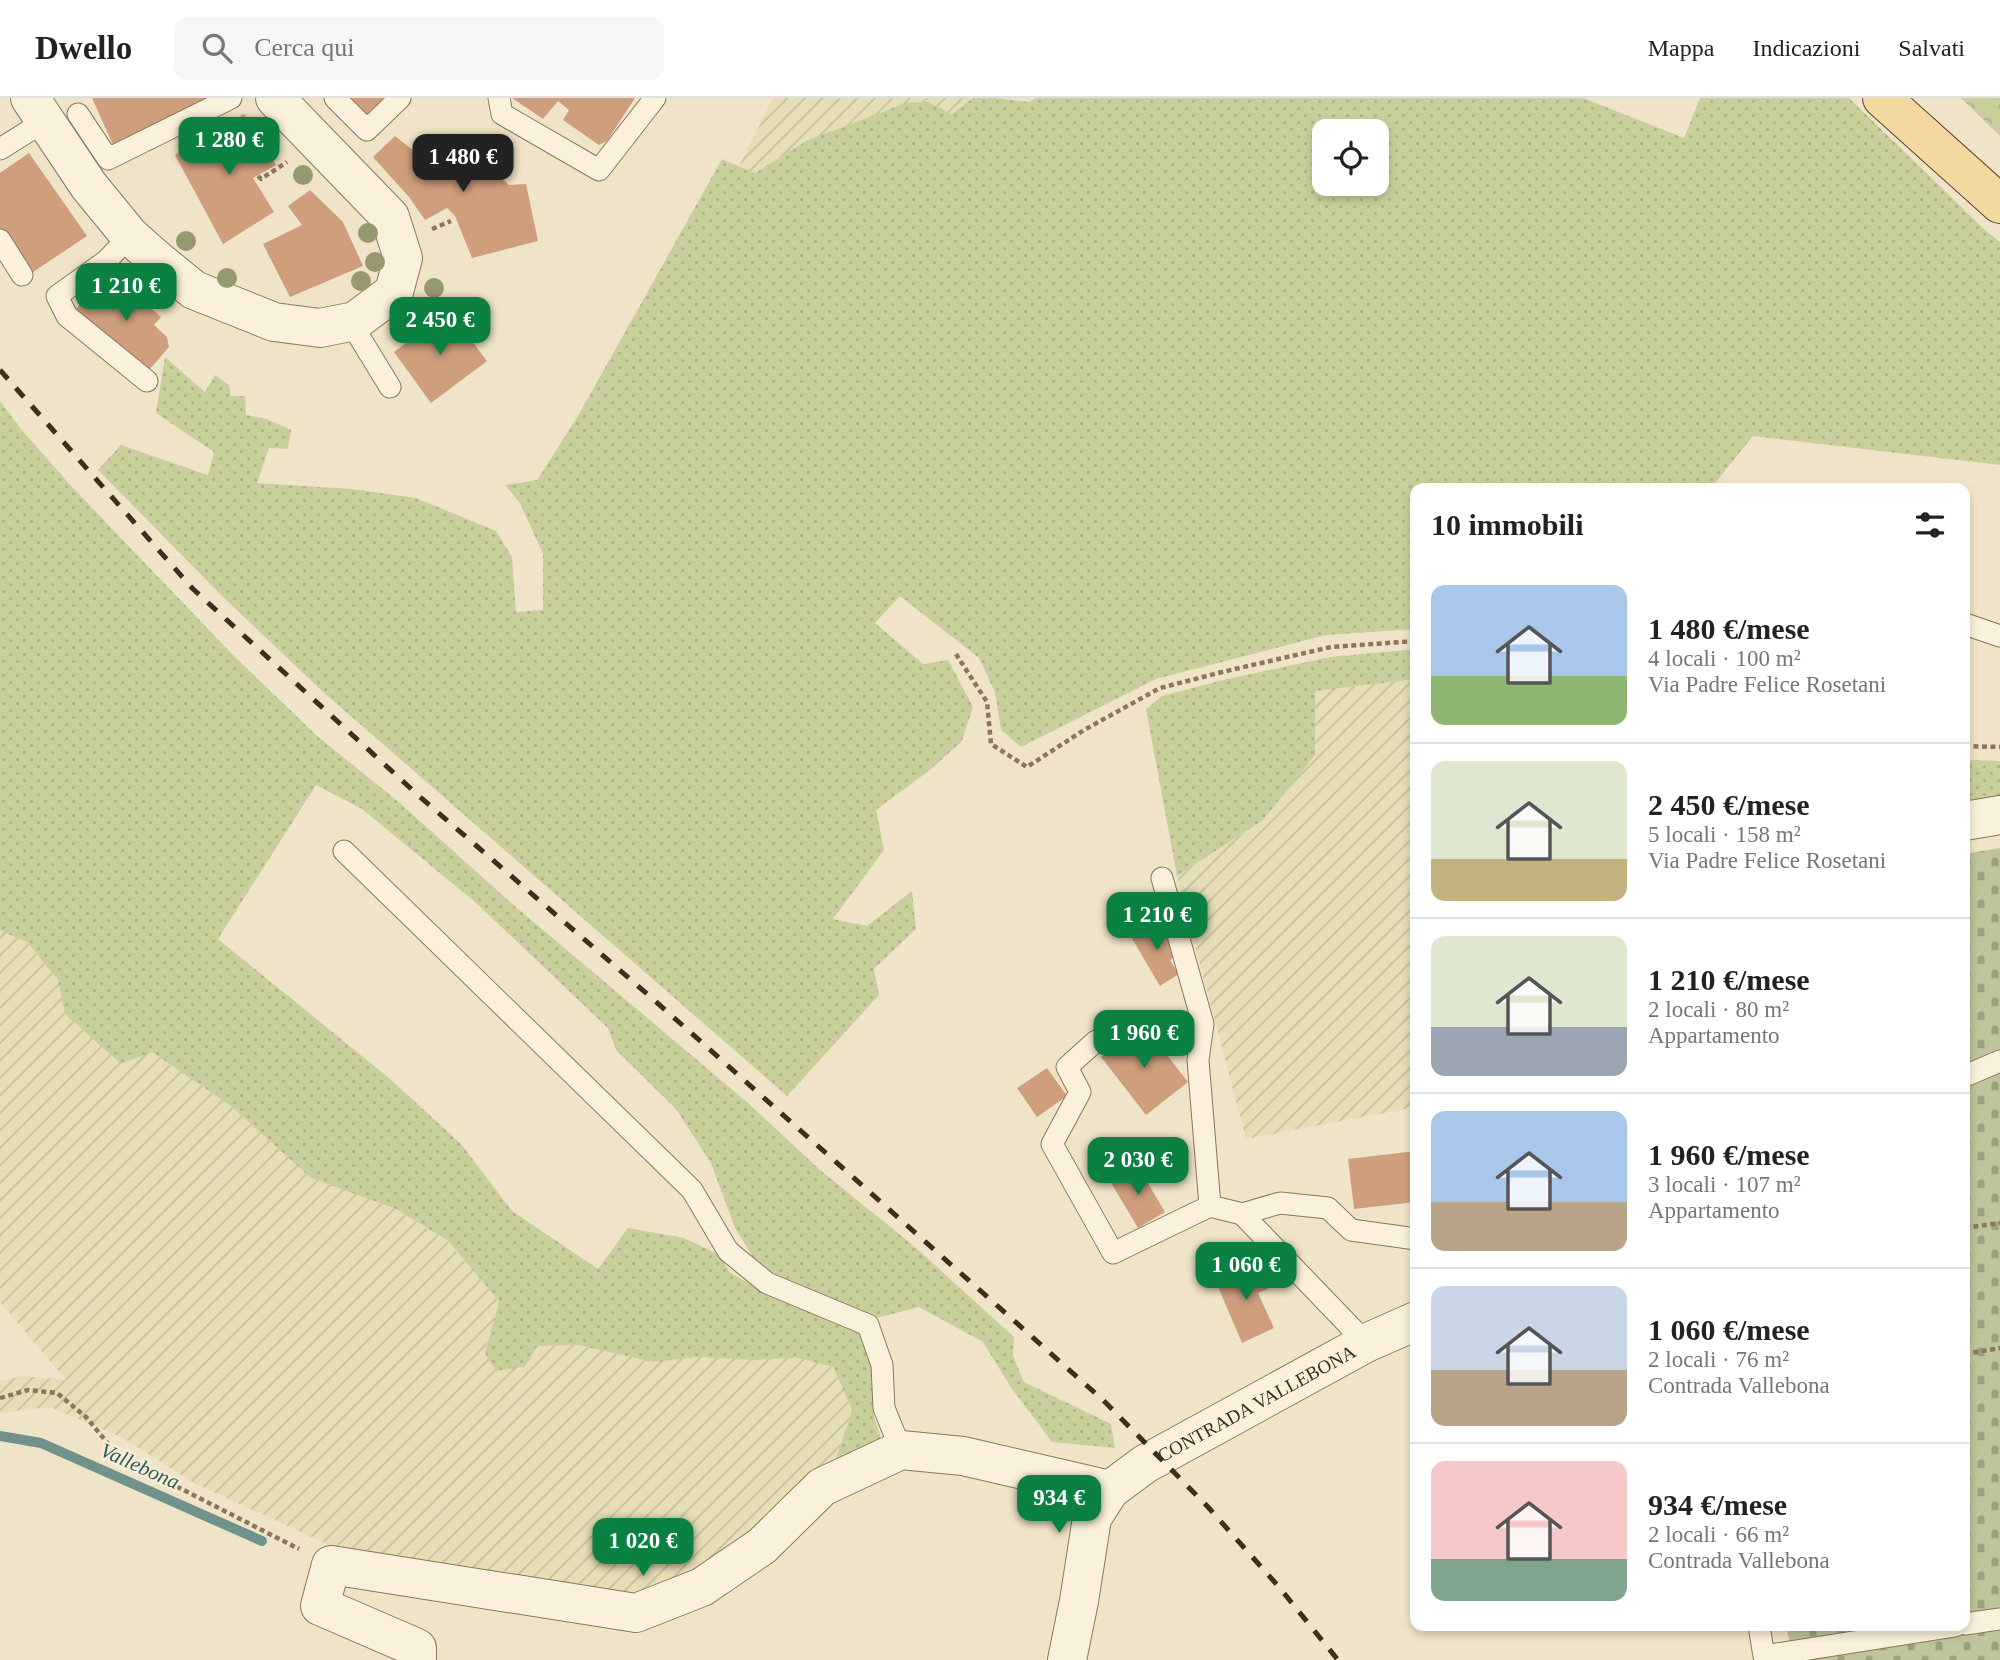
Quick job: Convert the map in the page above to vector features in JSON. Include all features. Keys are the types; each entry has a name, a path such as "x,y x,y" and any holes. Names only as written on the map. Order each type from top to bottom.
{"main road":[{"path":"1882,98 2000,204"},
{"path":"1916,98 2000,175"}],"street":[{"path":"51,111 89,186 130,236 194,290 274,322 320,328 355,321 394,292 403,258 390,217 275,98"},
{"path":"1970,820 2000,815"},
{"name":"CONTRADA VALLEBONA","path":"1067,1660 1092,1518 1110,1490 1145,1464 1366,1343 1410,1324"},
{"path":"417,1660 417,1648 320,1606 331,1565 636,1613 702,1587 762,1546 822,1487 901,1450 963,1455 1110,1490"}],"lane":[{"path":"0,149 51,111 108,159 231,98"},
{"path":"335,98 368,130 400,98"},
{"path":"499,98 502,114 599,170 655,98"},
{"path":"130,236 106,261 57,296 67,316 147,381"},
{"path":"0,240 22,275"},
{"path":"355,321 360,338 390,387"},
{"path":"1970,626 2000,636"},
{"path":"344,851 692,1190 728,1251 767,1283 868,1325 882,1365 884,1408 901,1450"},
{"path":"1163,878 1203,1024 1198,1060 1210,1206"},
{"path":"1096,1041 1066,1067 1080,1092 1052,1144 1113,1253 1210,1206 1242,1214 1280,1202 1328,1208 1351,1230 1410,1238"},
{"path":"1970,1074 2000,1061"},
{"path":"1242,1214 1366,1343"},
{"path":"1970,1623 2000,1619"},
{"path":"1760,1631 1764,1656 1923,1631"}],"path":[{"path":"258,176 261,179 296,155"},
{"path":"430,230 451,221"},
{"path":"956,654 987,702 991,744 1027,767 1084,730 1160,688 1331,648 1410,641"},
{"path":"1970,746 2000,747"},
{"path":"1970,1227 2000,1223"},
{"path":"1970,1353 2000,1348"},
{"path":"0,1398 27,1390 57,1393 86,1417 119,1457 331,1565"}],"shaded area":[{"path":"773,98 973,98 952,114 928,102 806,141 755,173 739,166"},
{"path":"1410,680 1410,1108 1246,1139 1177,876 1263,820 1315,690"},
{"path":"0,930 28,943 58,980 65,1014 152,1052 231,1106 311,1178 396,1209 448,1242 499,1301 485,1352 578,1345 653,1362 700,1357 751,1360 798,1358 833,1367 852,1410 834,1465 732,1551 666,1583 621,1597 338,1549 196,1484 123,1438 52,1408 0,1414 0,1381 22,1376 66,1380 0,1302"}],"green space":[{"path":"973,98 1029,102 1036,98 1583,98 1684,138 1700,98 1849,98 2000,242 2000,465 1753,436 1715,483 1410,483 1410,629 1326,635 1156,679 1021,747 1001,730 995,692 979,658 900,596 875,623 923,664 948,660 973,707 962,741 930,770 876,810 884,850 833,919 867,926 912,891 916,929 874,969 879,995 787,1096 322,691 223,597 98,470 121,445 208,475 214,452 156,413 165,357 205,392 215,375 229,385 231,396 245,396 246,415 267,419 291,430 288,449 269,448 257,483 352,489 416,498 496,531 512,557 516,612 543,610 543,554 520,503 505,485 537,480 578,416 722,159 755,173 806,141 906,103 928,102 952,114"},
{"path":"1961,98 2000,98 2000,136"},
{"path":"0,401 73,488 231,653 317,736 400,803 510,902 748,1103 820,1170 915,1247 1014,1337 1013,1356 1024,1382 1111,1424 1115,1448 1052,1442 1010,1386 983,1342 919,1307 877,1318 759,1267 735,1228 711,1163 676,1109 616,1050 608,1028 475,902 362,809 316,785 218,939 389,1078 461,1144 512,1211 598,1269 628,1228 684,1238 720,1255 729,1272 762,1291 852,1327 865,1342 871,1365 874,1417 881,1438 834,1465 852,1410 833,1367 798,1358 751,1360 700,1357 653,1362 578,1345 537,1346 525,1367 496,1371 485,1353 499,1301 448,1241 396,1209 311,1178 231,1106 152,1052 121,1064 65,1014 58,980 28,943 0,930"},
{"path":"1410,650 1410,680 1315,691 1315,755 1263,820 1177,876 1146,709 1162,696 1330,657"},
{"path":"1970,760 2000,761 2000,799 1970,803"},
{"path":"2000,848 2000,1660 1792,1660 1788,1631 1970,1631 1970,853"}],"building":[{"path":"92,98 212,98 213,100 113,145"},
{"path":"347,98 389,98 368,119"},
{"path":"512,98 635,98 607,141 599,145 563,120 569,110 558,101 543,119"},
{"path":"244,114 276,165 253,178 274,212 223,244 175,155"},
{"path":"453,133 509,185 526,184 538,241 472,258 455,216 447,208 425,220 409,197 373,157 395,136 428,162"},
{"path":"29,153 87,236 30,274 0,230 0,173"},
{"path":"310,190 343,222 363,266 290,297 263,244 302,225 288,206"},
{"path":"114,277 161,317 154,325 167,337 169,347 149,370 76,309 92,291 98,296"},
{"path":"449,311 487,361 431,403 394,352"},
{"path":"1157,921 1177,955 1170,960 1179,974 1160,986 1131,937"},
{"path":"1143,1024 1188,1082 1146,1115 1101,1057"},
{"path":"1047,1068 1067,1096 1037,1117 1017,1088"},
{"path":"1410,1152 1410,1203 1354,1209 1348,1159"},
{"path":"1137,1165 1165,1212 1138,1228 1110,1181"},
{"path":"1257,1264 1268,1289 1258,1293 1274,1328 1242,1343 1216,1282"}],"waterway":[{"name":"Vallebona","path":"0,1436 41,1443 262,1541"}],"railway":[{"path":"0,370 193,589 419,796 653,999 1103,1400 1208,1507 1279,1587 1338,1660"}]}
